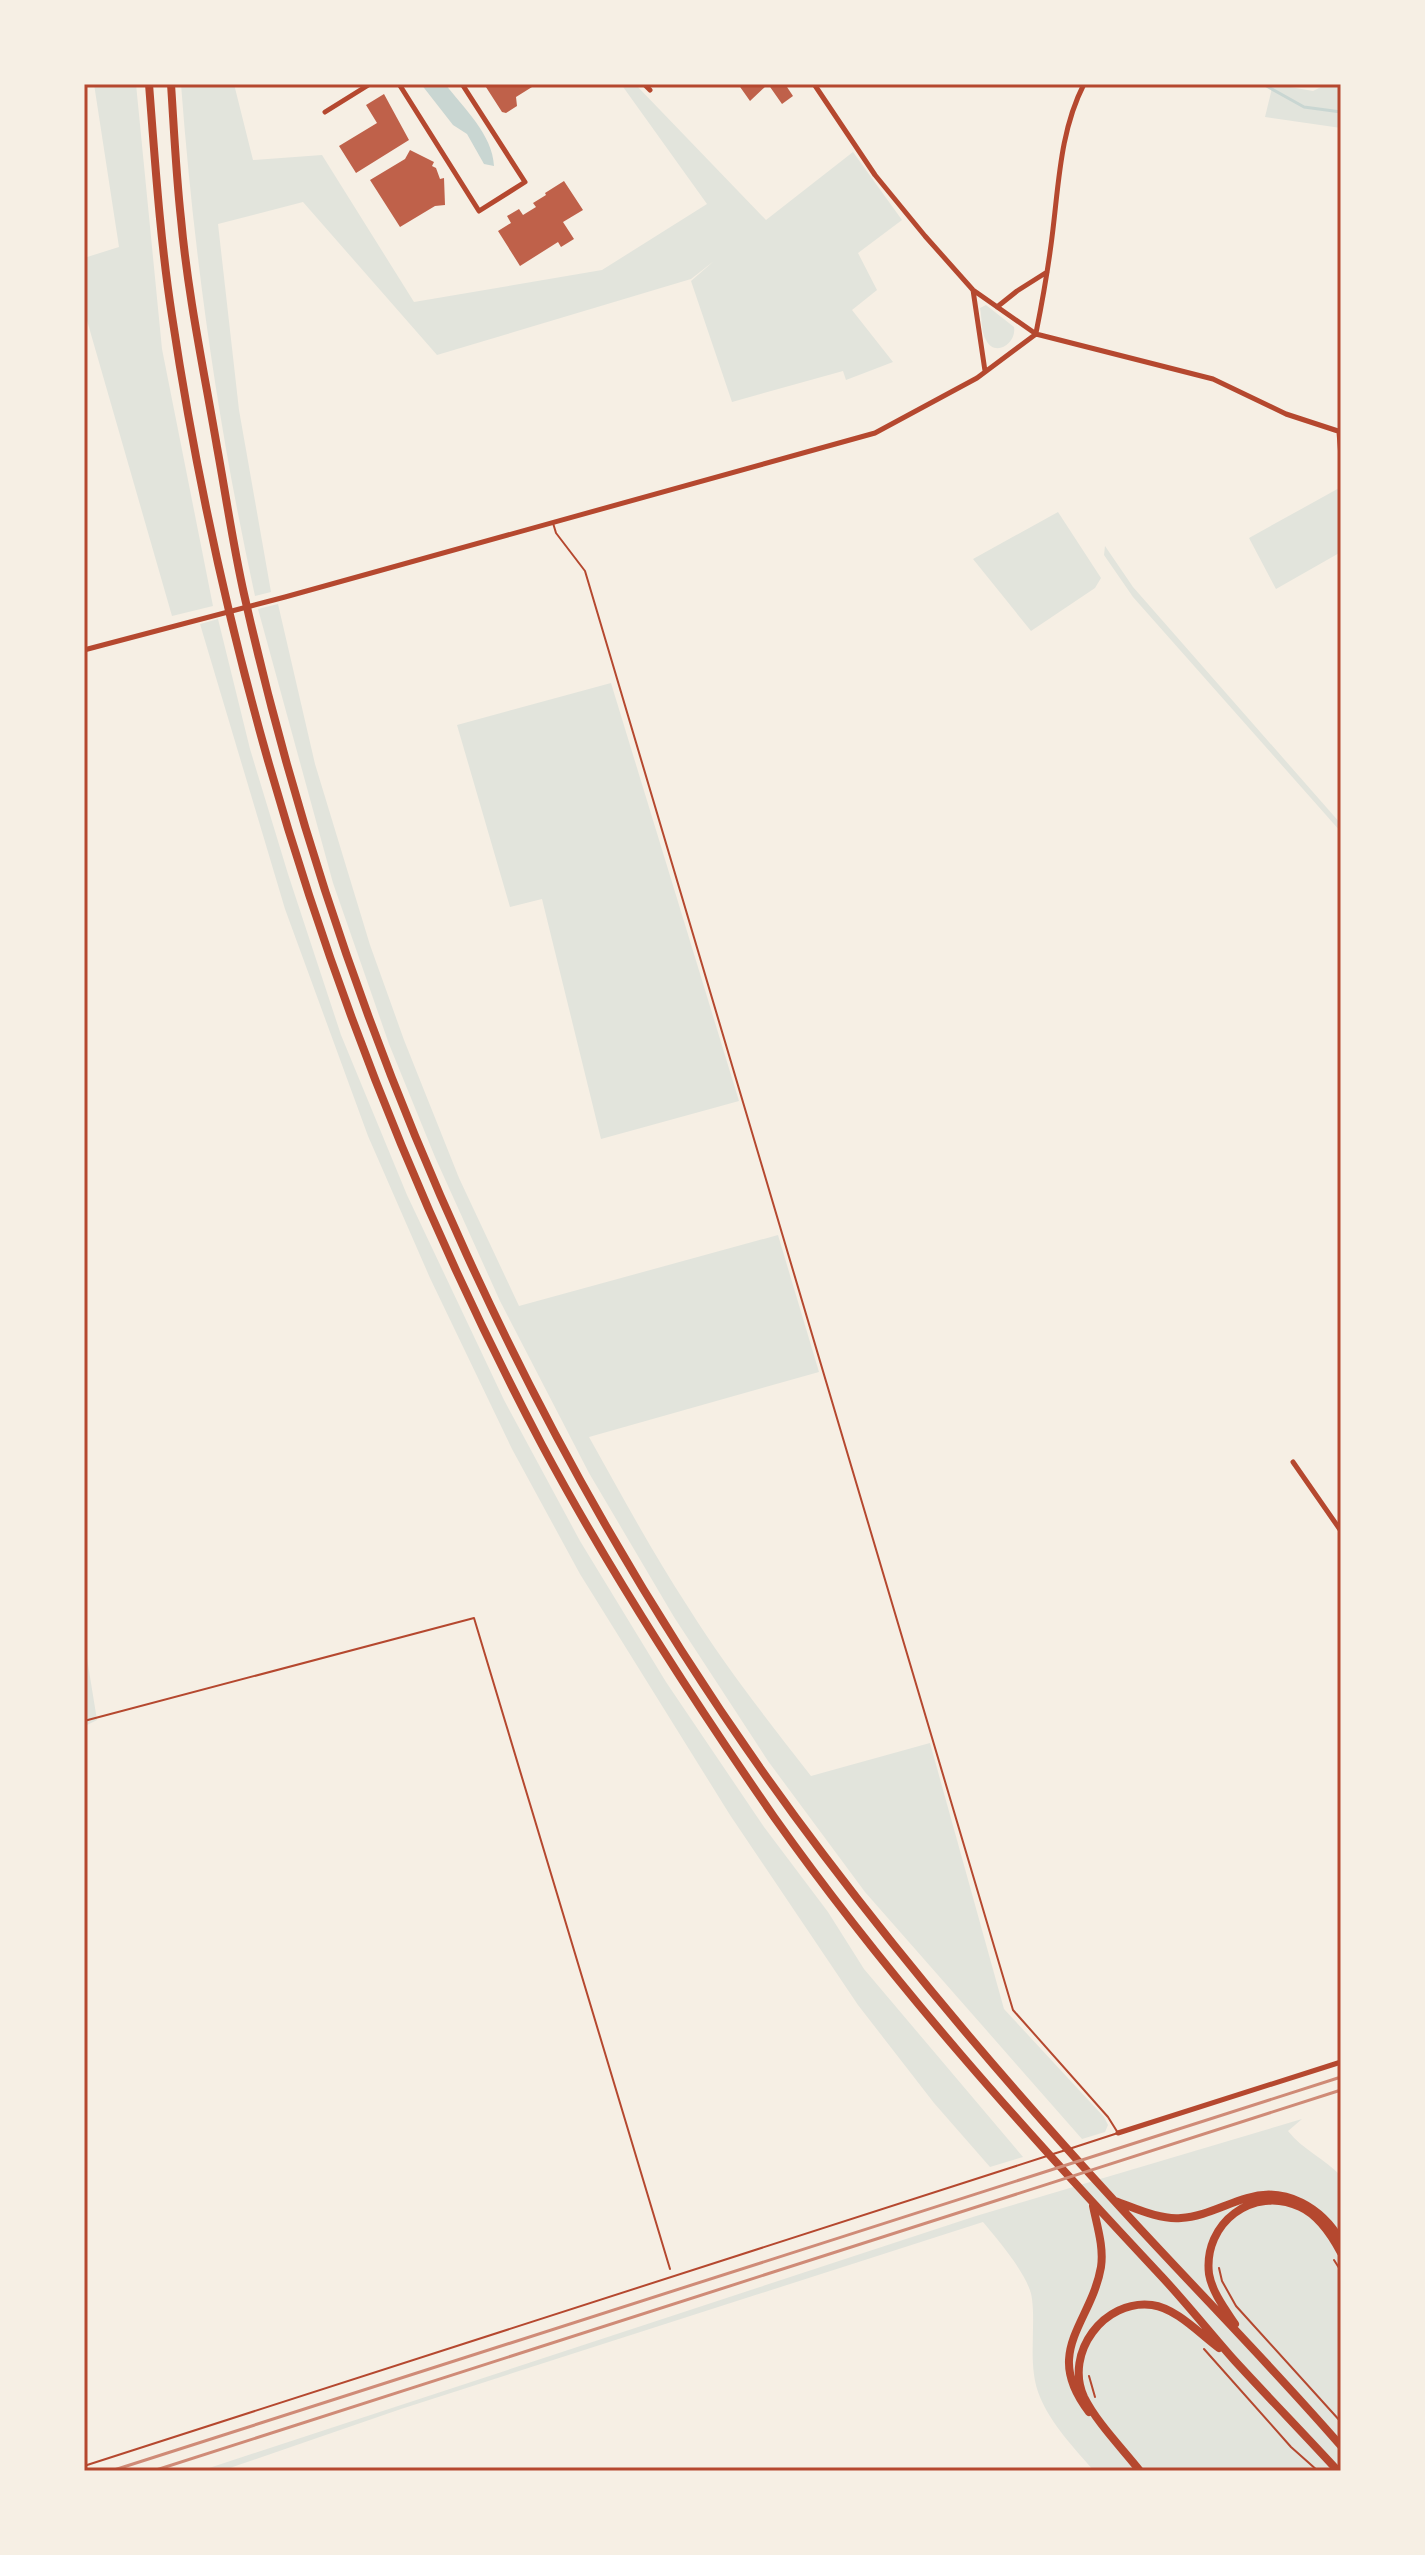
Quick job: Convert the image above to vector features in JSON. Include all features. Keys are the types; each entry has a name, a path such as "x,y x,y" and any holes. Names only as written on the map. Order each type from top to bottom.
{"highway":[{"path":"149,84 172,314 202,491 234,630 296,856 372,1073 458,1275 545,1449 648,1627 777,1821 879,1956 1033,2137 1338,2471"},
{"path":"171,84 181,222 193,311 242,585 270,702 308,836 357,985 388,1067 474,1269 560,1441 664,1619 791,1811 903,1958 1051,2131 1341,2446"},
{"path":"1112,2199 1154,2215 1181,2218 1251,2196 1278,2195 1303,2202 1321,2214 1341,2241"},
{"path":"1249,2344 1223,2307 1209,2274 1211,2252 1225,2221 1239,2208 1254,2203 1277,2201 1300,2207 1318,2221 1337,2256"},
{"path":"1093,2205 1101,2245 1101,2266 1071,2341 1070,2375 1082,2404 1134,2471"},
{"path":"1140,2471 1084,2396 1079,2363 1083,2347 1092,2332 1104,2319 1121,2311 1153,2305 1171,2311 1233,2358"}],"street":[{"path":"325,112 370,84"},
{"path":"399,84 479,211 525,182 462,84"},
{"path":"644,84 650,90"},
{"path":"814,84 875,175 973,290 997,307 1036,334 1213,379 1286,414 1340,432 1341,457"},
{"path":"84,650 875,433 985,371 1036,334 1048,272 1062,154 1068,124 1084,84"},
{"path":"997,307 1048,272"},
{"path":"973,290 985,371"},
{"path":"1293,1462 1341,1531"},
{"path":"1118,2133 1341,2062"}],"lane":[{"path":"84,2466 1118,2133 1108,2117 1013,2010 585,571 556,533 553,522"}],"path":[{"path":"84,1721 474,1618 674,2277"},
{"path":"1337,2256 1341,2271"},
{"path":"1218,2265 1222,2281 1236,2306 1341,2422"},
{"path":"1200,2344 1291,2447 1318,2471"},
{"path":"1089,2374 1098,2404"}],"shaded area":[{"path":"94,84 136,84 162,349 213,606 172,616 84,310 84,258 119,247"},
{"path":"181,84 234,84 253,160 322,155 414,302 602,270 707,204 621,84 635,84 766,220 853,152 902,220 858,253 877,290 852,310 893,362 846,380 843,371 732,402 691,281 714,261 691,279 437,355 303,202 218,224 239,410 271,592 255,596 209,342"},
{"path":"421,84 445,84 483,132 494,166 484,164 467,134 453,125"},
{"path":"1273,84 1313,91 1327,84 1341,84 1341,128 1265,117"},
{"path":"986,305 1014,327 1009,343 1000,348 990,345 984,337 980,308"},
{"path":"1341,487 1341,552 1276,589 1249,538"},
{"path":"1058,512 1101,578 1095,588 1031,631 973,559"},
{"path":"1105,546 1133,587 1341,824 1341,832 1133,597 1104,555"},
{"path":"278,604 315,764 370,945 459,1178 519,1306 778,1235 819,1372 589,1437 649,1544 702,1629 811,1776 930,1743 1004,2009 1104,2117 1108,2125 1105,2132 1082,2139 865,1892 768,1761 674,1617 589,1473 500,1301 435,1157 389,1044 333,883 258,609"},
{"path":"218,619 250,749 341,1035 407,1195 504,1400 580,1541 666,1682 764,1827 828,1912 864,1969 1023,2157 990,2167 934,2103 858,2005 730,1815 580,1574 512,1449 430,1278 368,1136 285,909 200,624"},
{"path":"611,683 739,1101 601,1139 542,899 510,907 457,725"},
{"path":"84,1640 97,1720 87,1725 84,1852"},
{"path":"1302,2119 1288,2131 1341,2176 1341,2471 1094,2471 1057,2426 1040,2397 1034,2373 1030,2290 1012,2259 983,2222 401,2409 221,2471 200,2471 976,2216"}],"building":[{"path":"484,84 530,84 532,87 516,97 517,106 506,113 502,112"},
{"path":"738,84 768,84 750,101"},
{"path":"768,84 785,84 793,96 782,104"},
{"path":"384,94 409,140 356,173 339,146 377,123 366,105"},
{"path":"410,150 434,162 432,166 440,179 444,178 445,205 435,206 400,227 370,180 405,159"},
{"path":"564,181 583,210 563,222 574,239 561,247 558,242 520,266 498,231 511,223 507,216 519,209 523,215 536,207 533,203 545,193"}],"waterway":[{"path":"1263,84 1304,107 1341,112"}],"railway":[{"path":"111,2471 1341,2077"},
{"path":"153,2471 1341,2090"}]}
